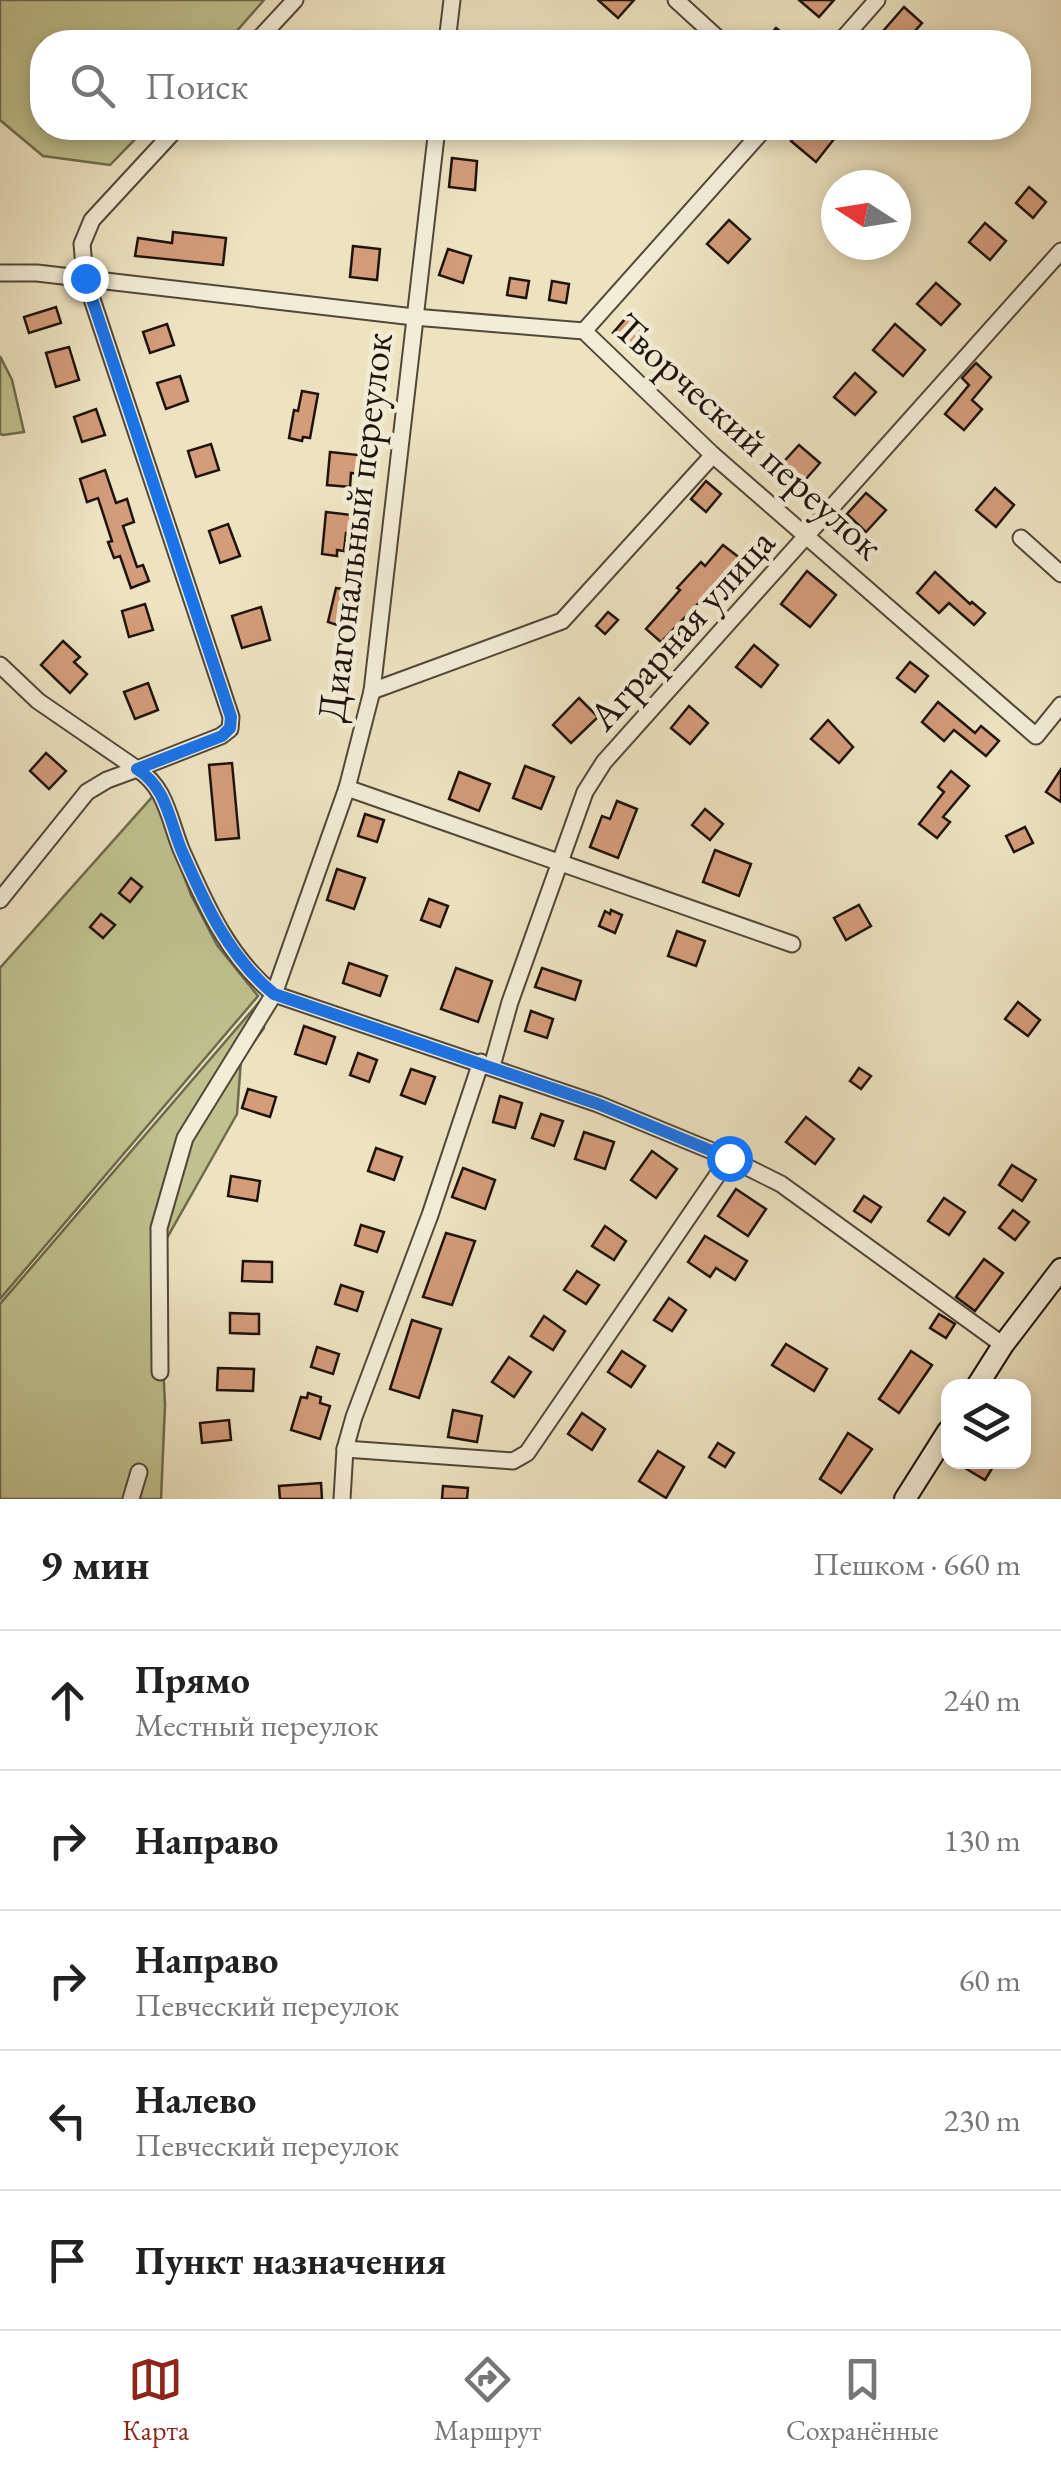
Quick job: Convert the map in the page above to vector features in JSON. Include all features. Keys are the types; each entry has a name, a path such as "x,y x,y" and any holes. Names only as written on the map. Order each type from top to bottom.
{"main road":[{"path":"981,1379 1061,1269"},
{"path":"906,1499 941,1442"}],"street":[{"path":"267,30 295,0"},
{"path":"448,30 452,0"},
{"path":"676,0 709,30"},
{"path":"851,30 877,0"},
{"path":"0,900 87,792 106,780 222,736 230,728 231,717 85,278 82,244 92,220 166,140"},
{"name":"Диагональный переулок","path":"160,1372 159,1228 185,1138 274,994 348,788 372,691 436,140"},
{"path":"584,331 754,140"},
{"name":"Аграрная улица","path":"342,1499 344,1449 585,792 604,762 1059,257"},
{"name":"Творческий переулок","path":"0,273 37,272 414,317 584,331 713,455 1036,736 1061,706"},
{"path":"372,691 562,621 713,455"},
{"path":"1021,538 1061,574"},
{"path":"0,666 38,702 158,787 187,863 228,943 248,972 274,994 598,1104 729,1158 781,1184 1003,1345"},
{"path":"348,788 792,944"},
{"path":"344,1449 513,1460 527,1453 729,1158"},
{"path":"131,1499 139,1472"}],"green space":[{"path":"0,0 264,0 238,30 30,30 30,140 134,140 110,165 43,156 0,120"},
{"path":"0,356 12,380 24,432 0,434"},
{"path":"154,795 191,895 217,945 258,996 0,1299 0,968"},
{"path":"261,1000 264,1028 241,1060 237,1114 158,1254 165,1405 161,1499 0,1499 0,1304"}],"building":[{"path":"598,0 634,0 618,18"},
{"path":"799,0 834,0 819,17"},
{"path":"904,7 922,23 916,30 884,30"},
{"path":"792,140 833,140 816,162"},
{"path":"452,158 477,161 475,190 449,187"},
{"path":"1029,187 1046,202 1033,218 1016,203"},
{"path":"729,220 750,239 728,263 707,244"},
{"path":"985,223 1006,241 990,260 969,242"},
{"path":"173,232 226,238 223,265 135,256 138,238 172,243"},
{"path":"353,246 380,249 377,280 350,277"},
{"path":"448,249 471,256 463,283 439,275"},
{"path":"510,278 529,281 526,298 507,295"},
{"path":"552,281 569,284 566,303 549,300"},
{"path":"936,283 960,304 941,325 917,304"},
{"path":"56,307 61,323 29,333 24,317"},
{"path":"631,312 649,328 631,349 613,333"},
{"path":"167,324 174,345 150,353 143,332"},
{"path":"895,324 925,350 903,376 873,350"},
{"path":"69,347 79,380 56,387 46,353"},
{"path":"976,363 991,377 972,400 982,409 964,430 945,414 969,385 962,378"},
{"path":"855,373 876,392 855,415 834,397"},
{"path":"180,376 188,401 166,409 157,383"},
{"path":"302,391 318,394 310,438 303,437 302,441 289,438"},
{"path":"96,409 105,435 82,442 74,417"},
{"path":"211,444 219,470 196,477 188,451"},
{"path":"799,445 820,463 799,487 778,468"},
{"path":"330,452 368,456 366,475 351,473 350,487 327,485"},
{"path":"105,470 116,503 127,499 134,522 123,526 137,567 143,565 149,581 131,588 120,556 114,558 108,542 112,541 98,498 87,502 80,479"},
{"path":"706,481 721,494 706,512 691,499"},
{"path":"995,488 1014,505 996,527 976,510"},
{"path":"866,493 886,510 866,532 847,514"},
{"path":"326,512 352,515 344,551 337,550 337,556 322,554"},
{"path":"228,524 240,556 220,563 209,531"},
{"path":"723,545 741,559 661,642 646,629 680,590 677,588 701,562 705,566"},
{"path":"807,571 836,595 810,627 781,604"},
{"path":"935,572 985,613 974,625 949,603 939,613 917,593"},
{"path":"336,588 357,591 356,626 350,625 349,629 328,622"},
{"path":"145,604 153,630 129,637 122,611"},
{"path":"261,607 270,640 242,648 232,616"},
{"path":"608,612 618,620 605,634 596,626"},
{"path":"63,641 80,657 74,662 87,674 70,693 41,665"},
{"path":"754,645 778,665 761,687 736,667"},
{"path":"910,662 928,676 915,692 897,678"},
{"path":"148,683 158,710 135,719 124,692"},
{"path":"579,698 598,717 571,743 553,725"},
{"path":"938,702 975,733 981,726 999,741 986,756 954,730 944,741 922,722"},
{"path":"689,706 708,723 690,744 671,728"},
{"path":"828,720 853,747 839,763 811,739"},
{"path":"46,753 66,771 49,789 30,771"},
{"path":"232,763 239,838 216,840 209,765"},
{"path":"525,766 554,777 541,809 513,798"},
{"path":"1061,769 1061,802 1046,792"},
{"path":"951,771 969,786 943,817 950,822 937,838 919,824 944,792 938,787"},
{"path":"459,772 490,784 479,811 449,799"},
{"path":"617,801 637,809 618,858 590,847 602,816 610,819"},
{"path":"705,809 723,824 710,840 692,825"},
{"path":"365,814 384,820 377,842 358,836"},
{"path":"1025,827 1033,843 1014,852 1006,836"},
{"path":"715,850 751,864 739,896 703,882"},
{"path":"337,869 365,878 354,909 327,900"},
{"path":"131,878 142,887 130,902 119,893"},
{"path":"429,899 448,906 440,927 421,920"},
{"path":"859,905 871,926 846,940 834,918"},
{"path":"611,910 622,915 615,933 599,926 605,911 610,914"},
{"path":"101,914 115,925 103,938 90,927"},
{"path":"677,931 705,941 696,966 668,956"},
{"path":"349,963 387,976 380,996 343,983"},
{"path":"456,968 492,981 478,1022 441,1009"},
{"path":"542,968 581,981 575,1000 535,987"},
{"path":"1018,1002 1040,1020 1028,1036 1005,1019"},
{"path":"531,1011 553,1019 547,1038 525,1031"},
{"path":"304,1026 335,1037 326,1064 295,1054"},
{"path":"358,1053 377,1060 369,1082 350,1075"},
{"path":"859,1068 871,1076 861,1089 850,1081"},
{"path":"411,1069 435,1077 425,1104 401,1095"},
{"path":"248,1089 276,1097 270,1117 242,1108"},
{"path":"500,1096 522,1103 515,1128 493,1122"},
{"path":"541,1114 563,1121 554,1146 532,1138"},
{"path":"806,1117 834,1139 815,1164 786,1142"},
{"path":"584,1132 614,1142 605,1169 575,1159"},
{"path":"376,1148 402,1157 394,1180 368,1171"},
{"path":"652,1151 677,1169 656,1198 631,1180"},
{"path":"1012,1165 1036,1180 1022,1201 999,1185"},
{"path":"463,1168 495,1180 485,1209 452,1197"},
{"path":"231,1176 260,1181 257,1201 228,1196"},
{"path":"736,1189 766,1209 748,1236 718,1216"},
{"path":"864,1196 881,1207 871,1222 854,1211"},
{"path":"944,1198 965,1212 949,1235 928,1221"},
{"path":"1013,1210 1029,1222 1015,1240 999,1228"},
{"path":"361,1225 384,1232 377,1252 355,1245"},
{"path":"605,1226 626,1241 614,1260 592,1246"},
{"path":"446,1233 475,1241 452,1305 423,1297"},
{"path":"705,1236 747,1261 735,1280 716,1268 710,1277 688,1262"},
{"path":"984,1259 1003,1273 975,1311 956,1297"},
{"path":"243,1261 272,1262 272,1282 242,1281"},
{"path":"577,1271 599,1285 586,1304 564,1290"},
{"path":"341,1285 363,1292 357,1311 335,1304"},
{"path":"669,1298 686,1310 672,1331 654,1320"},
{"path":"230,1313 259,1314 259,1334 230,1333"},
{"path":"939,1314 955,1324 946,1338 930,1328"},
{"path":"544,1316 565,1331 553,1350 531,1336"},
{"path":"412,1320 441,1329 419,1398 390,1389"},
{"path":"786,1344 827,1369 814,1391 772,1365"},
{"path":"317,1347 339,1354 333,1374 311,1367"},
{"path":"622,1351 645,1366 631,1387 608,1372"},
{"path":"911,1351 932,1365 899,1413 879,1399"},
{"path":"509,1357 531,1372 514,1397 492,1382"},
{"path":"218,1368 254,1369 253,1391 217,1390"},
{"path":"308,1393 321,1397 320,1403 330,1406 320,1439 291,1430 301,1397 307,1398"},
{"path":"453,1410 482,1416 477,1442 448,1437"},
{"path":"582,1413 605,1429 592,1450 568,1434"},
{"path":"229,1420 231,1440 202,1443 200,1423"},
{"path":"848,1433 872,1449 841,1493 820,1479"},
{"path":"718,1443 734,1453 725,1467 709,1457"},
{"path":"658,1451 684,1467 666,1498 639,1481"},
{"path":"967,1469 992,1469 985,1480"},
{"path":"321,1483 322,1499 280,1499 279,1486"},
{"path":"443,1486 468,1488 467,1499 442,1499"}],"route":[{"path":"85,278 231,717 230,728 222,736 137,769 158,787 204,899 248,972 274,994 598,1104 729,1158"}]}
